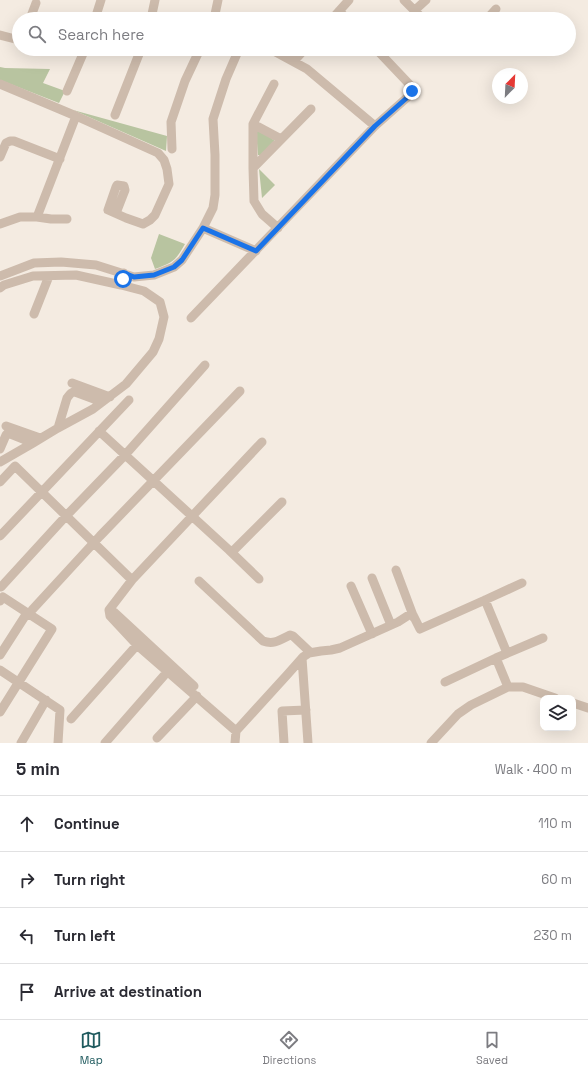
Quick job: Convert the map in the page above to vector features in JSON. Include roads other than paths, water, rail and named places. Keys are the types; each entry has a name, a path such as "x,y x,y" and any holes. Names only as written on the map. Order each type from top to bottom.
{"street":[{"path":"97,12 101,0"},
{"path":"152,12 155,0"},
{"path":"215,12 218,0"},
{"path":"339,11 349,0"},
{"path":"404,0 415,10 426,0"},
{"path":"33,12 36,3"},
{"path":"493,12 496,9"},
{"path":"0,35 12,38"},
{"path":"67,91 82,56"},
{"path":"114,115 138,56"},
{"path":"172,150 171,122 185,81 197,56"},
{"path":"0,276 34,263 61,262 96,265 134,277 154,275 174,267 182,260 203,228 213,208 215,194 215,155 213,119 226,80 236,56"},
{"path":"284,56 307,69 375,126"},
{"path":"294,61 299,56"},
{"path":"191,318 375,126 410,95 412,87 383,56"},
{"path":"0,84 158,153 164,160 169,184 155,215 144,224 116,213"},
{"path":"274,84 253,124 253,168 254,201 262,214 278,228"},
{"path":"253,168 311,109"},
{"path":"37,217 76,116"},
{"path":"253,124 281,140"},
{"path":"0,157 6,142 14,141 60,159"},
{"path":"0,224 20,217 67,219"},
{"path":"203,228 256,251"},
{"path":"121,285 124,273"},
{"path":"0,288 34,276 76,275 144,291 160,302 164,317 159,339 152,352 126,384 93,409 0,462"},
{"path":"34,314 49,276"},
{"path":"131,288 134,277"},
{"path":"1,587 66,516 125,455 205,365"},
{"path":"72,383 106,400"},
{"path":"0,655 29,612 153,480 240,391"},
{"path":"58,428 67,398 72,392 106,400"},
{"path":"0,536 129,400"},
{"path":"6,426 37,441"},
{"path":"99,431 259,579"},
{"path":"0,449 8,433 37,441"},
{"path":"237,729 137,644 110,616 109,610 132,580 262,442"},
{"path":"0,482 15,466 132,580"},
{"path":"229,550 232,551 282,502"},
{"path":"396,570 414,618"},
{"path":"372,578 391,625"},
{"path":"199,581 263,641 274,643 290,635 310,652"},
{"path":"235,743 237,729 302,658 310,652 340,648 391,625 412,613 420,629 522,582"},
{"path":"351,586 372,634"},
{"path":"0,601 2,597 29,612 52,629 0,712"},
{"path":"485,600 507,654"},
{"path":"109,610 114,612 237,729"},
{"path":"445,682 543,638"},
{"path":"71,719 137,644"},
{"path":"302,658 308,743"},
{"path":"496,658 508,687"},
{"path":"0,670 60,710 58,743"},
{"path":"105,743 168,671"},
{"path":"431,743 458,714 471,705 508,687 523,687 546,695"},
{"path":"158,738 197,696"},
{"path":"21,743 46,700"},
{"path":"576,704 588,708"},
{"path":"284,743 282,710 306,710"}]}
